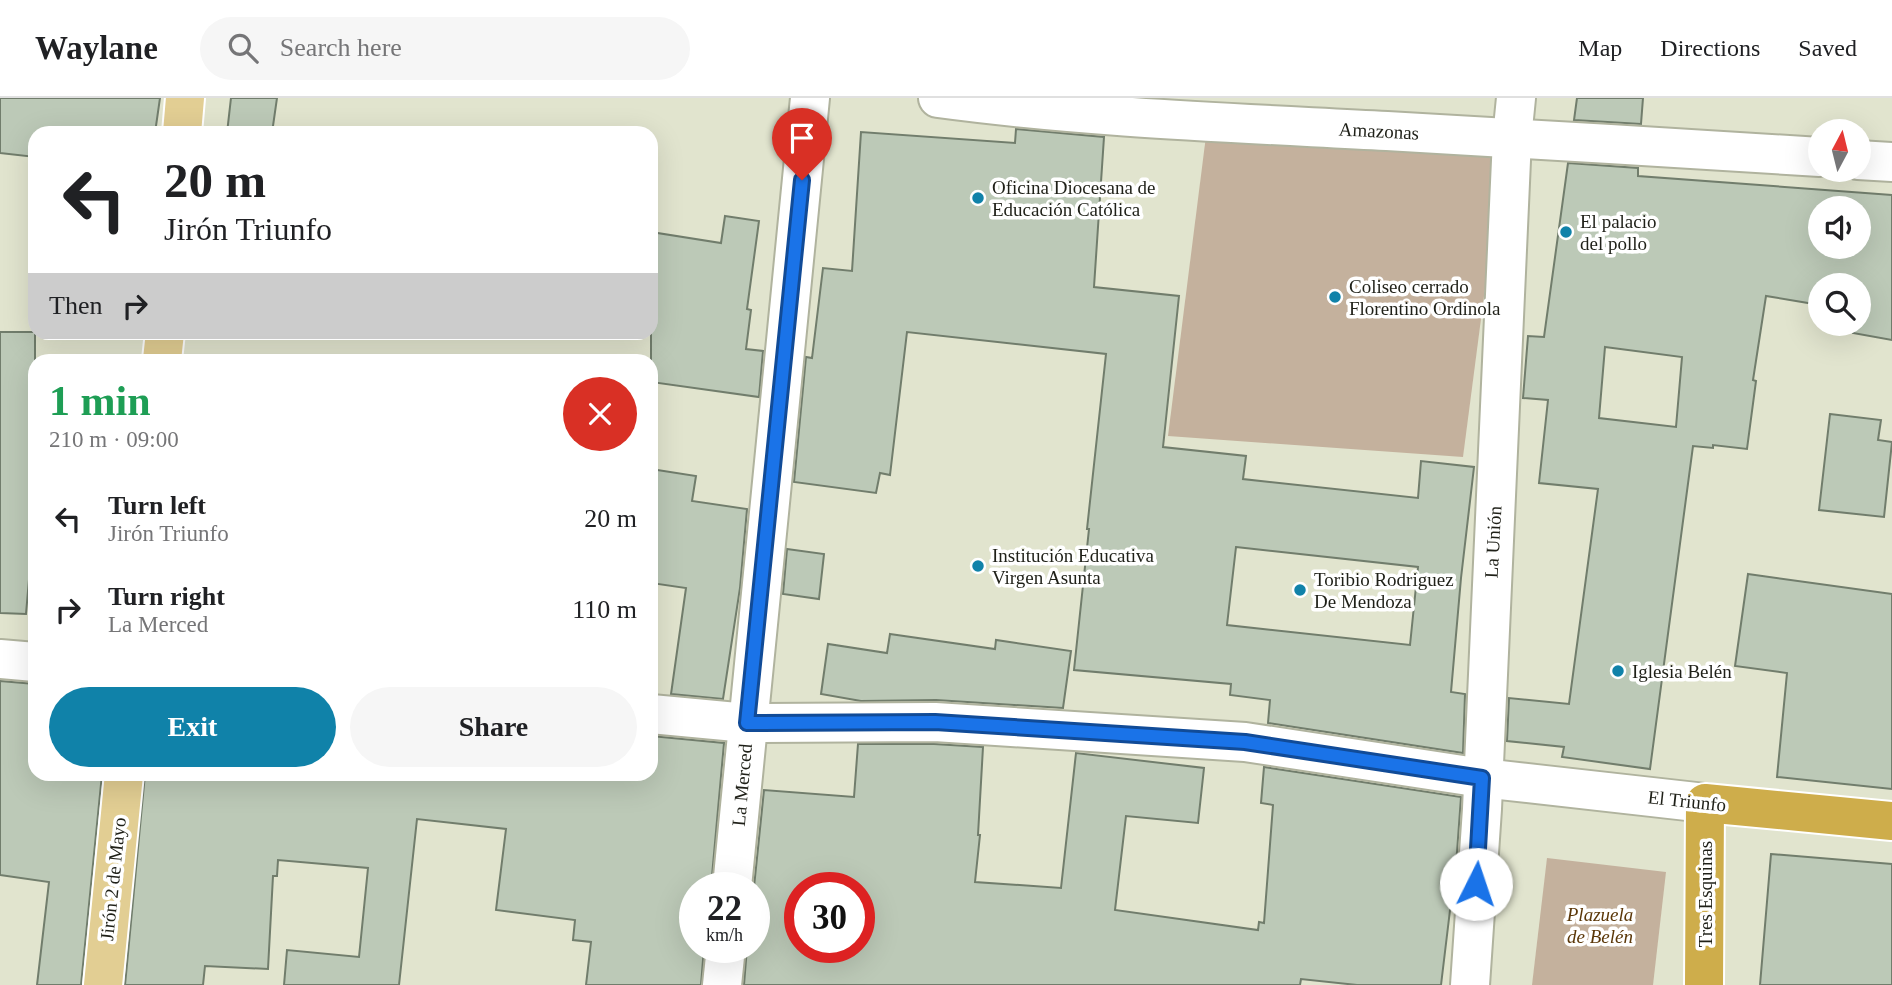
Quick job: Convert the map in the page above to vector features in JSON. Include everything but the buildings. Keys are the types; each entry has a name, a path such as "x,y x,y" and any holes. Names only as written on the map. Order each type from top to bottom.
{"highway":[{"name":"El Triunfo","path":"1705,803 1892,821"},
{"name":"Tres Esquinas","path":"1704,985 1705,803"}],"main road":[{"path":"183,126 185,98"},
{"name":"Jirón 2 de Mayo","path":"103,985 123,781"}],"street":[{"name":"La Merced","path":"733,872 810,98"},
{"name":"Amazonas","path":"938,98 980,104 1195,121 1808,157"},
{"name":"La Unión","path":"1469,985 1516,98"},
{"path":"1871,161 1892,162"},
{"path":"0,659 28,661"},
{"name":"El Triunfo","path":"658,715 747,723 935,722 1245,742 1482,778 1705,803"},
{"path":"722,985 724,963"}],"green space":[{"name":"Coliseo cerrado Florentino Ordinola","path":"1207,128 1502,158 1463,457 1168,436"},
{"name":"Plazuela de Belén","path":"1547,858 1666,872 1653,985 1532,985"}],"place":[{"name":"Oficina Diocesana de Educación Católica","path":"978,198"},
{"name":"El palacio del pollo","path":"1566,232"},
{"name":"Coliseo cerrado Florentino Ordinola","path":"1335,297"},
{"name":"Institución Educativa Virgen Asunta","path":"978,566"},
{"name":"Toribio Rodriguez De Mendoza","path":"1300,590"},
{"name":"Iglesia Belén","path":"1618,671"}],"route":[{"path":"802,180 747,723 935,722 1245,742 1482,778 1476,884"}]}
